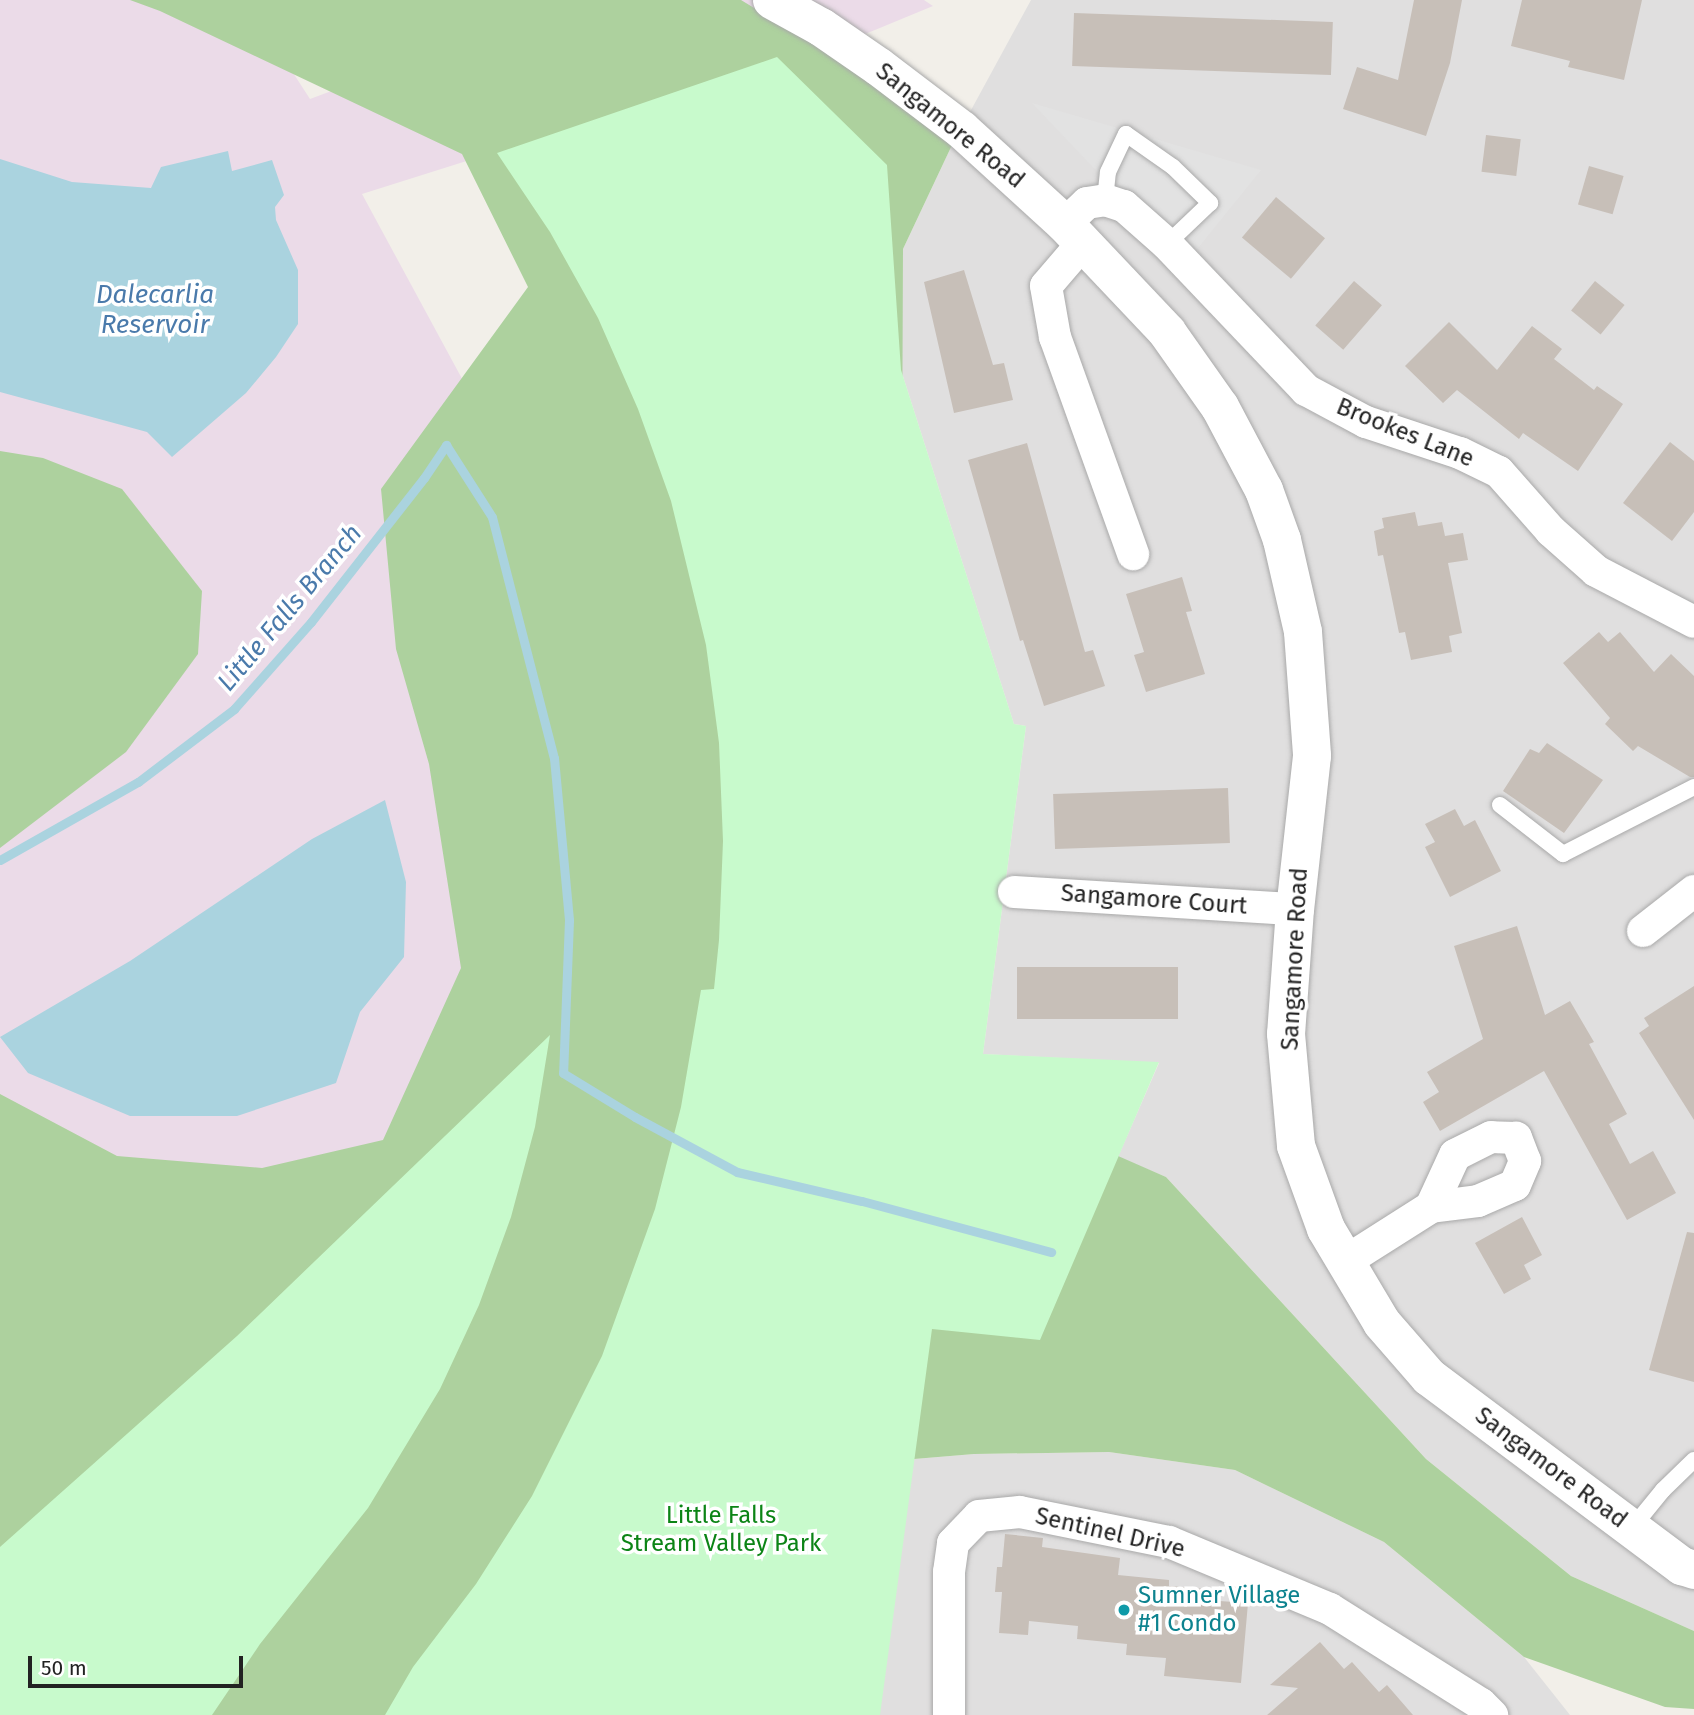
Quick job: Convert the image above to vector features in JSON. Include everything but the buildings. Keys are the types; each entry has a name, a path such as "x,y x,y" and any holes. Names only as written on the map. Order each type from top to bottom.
{"street":[{"name":"Sangamore Road","path":"772,0 821,27 920,95 1073,234 1167,332 1198,373 1246,453 1264,490 1282,540 1303,632 1312,756 1295,909 1286,1034 1296,1146 1326,1229 1382,1323 1429,1377 1682,1566 1694,1570"},
{"path":"1105,200 1087,203 1046,286 1055,337 1133,554"},
{"name":"Brookes Lane","path":"1105,200 1124,206 1167,244 1306,390 1366,422 1461,453 1499,472 1552,531 1596,571 1694,622"},
{"path":"1643,931 1694,891"},
{"name":"Sangamore Court","path":"1014,892 1295,909"},
{"path":"1346,1261 1430,1207"},
{"name":"Sentinel Drive","path":"949,1715 948,1572 953,1543 979,1516 1020,1512 1170,1542 1330,1609 1481,1704 1492,1715"}],"lane":[{"path":"1105,200 1108,172 1126,134 1165,161 1210,203 1167,244"},
{"path":"1500,805 1563,853 1694,787"},
{"path":"1632,1528 1663,1490 1694,1460"}],"shaded area":[{"path":"0,0 246,0 310,99 385,71 364,0 924,0 933,6 858,37 362,194 499,447 566,1034 0,1547"},
{"path":"1031,0 1694,0 1694,1631 1571,1576 1426,1459 1166,1177 1118,1157 1159,1063 983,1054 1026,726 1014,724 901,370 903,249 952,145"},
{"path":"1032,103 1261,170 1185,264"},
{"path":"1109,1452 1235,1470 1384,1542 1524,1657 1570,1715 857,1715 854,1464 974,1454"}],"green space":[{"path":"130,0 741,0 852,67 952,145 903,249 902,486 949,1082 1166,1177 1426,1459 1571,1576 1694,1631 1694,1709 1665,1707 1524,1657 1384,1542 1235,1470 1109,1452 974,1454 854,1464 857,1715 0,1715 0,1094 117,1156 262,1168 383,1140 461,968 429,764 396,649 381,489 528,287 462,154 160,11"},
{"name":"Little Falls Stream Valley Park","path":"777,57 887,165 901,370 1014,724 1026,726 983,1054 1159,1062 1040,1340 932,1329 880,1715 385,1715 413,1667 476,1584 532,1496 602,1356 655,1209 681,1107 701,990 714,989 719,940 723,841 719,743 706,645 671,501 638,409 598,318 550,232 497,153"},
{"path":"0,451 43,458 122,489 202,591 198,654 126,752 0,848"},
{"path":"550,1035 535,1127 511,1217 479,1305 440,1389 368,1508 260,1644 212,1715 0,1715 0,1547 237,1336"}],"water":[{"name":"Dalecarlia Reservoir","path":"228,151 232,171 272,160 284,195 275,207 276,220 298,270 298,324 276,357 246,393 172,457 147,432 0,392 0,159 72,182 151,188 161,167"},
{"path":"385,800 406,882 404,957 360,1012 336,1083 237,1116 130,1116 28,1073 0,1037 130,961 312,839"}],"waterway":[{"name":"Little Falls Branch","path":"0,860 138,782 234,709 311,622 424,478 446,445 492,517 554,758 569,920 563,1073 635,1117 737,1172 862,1201 1051,1252"}],"place":[{"name":"Sumner Village #1 Condo","path":"1124,1610"}]}
